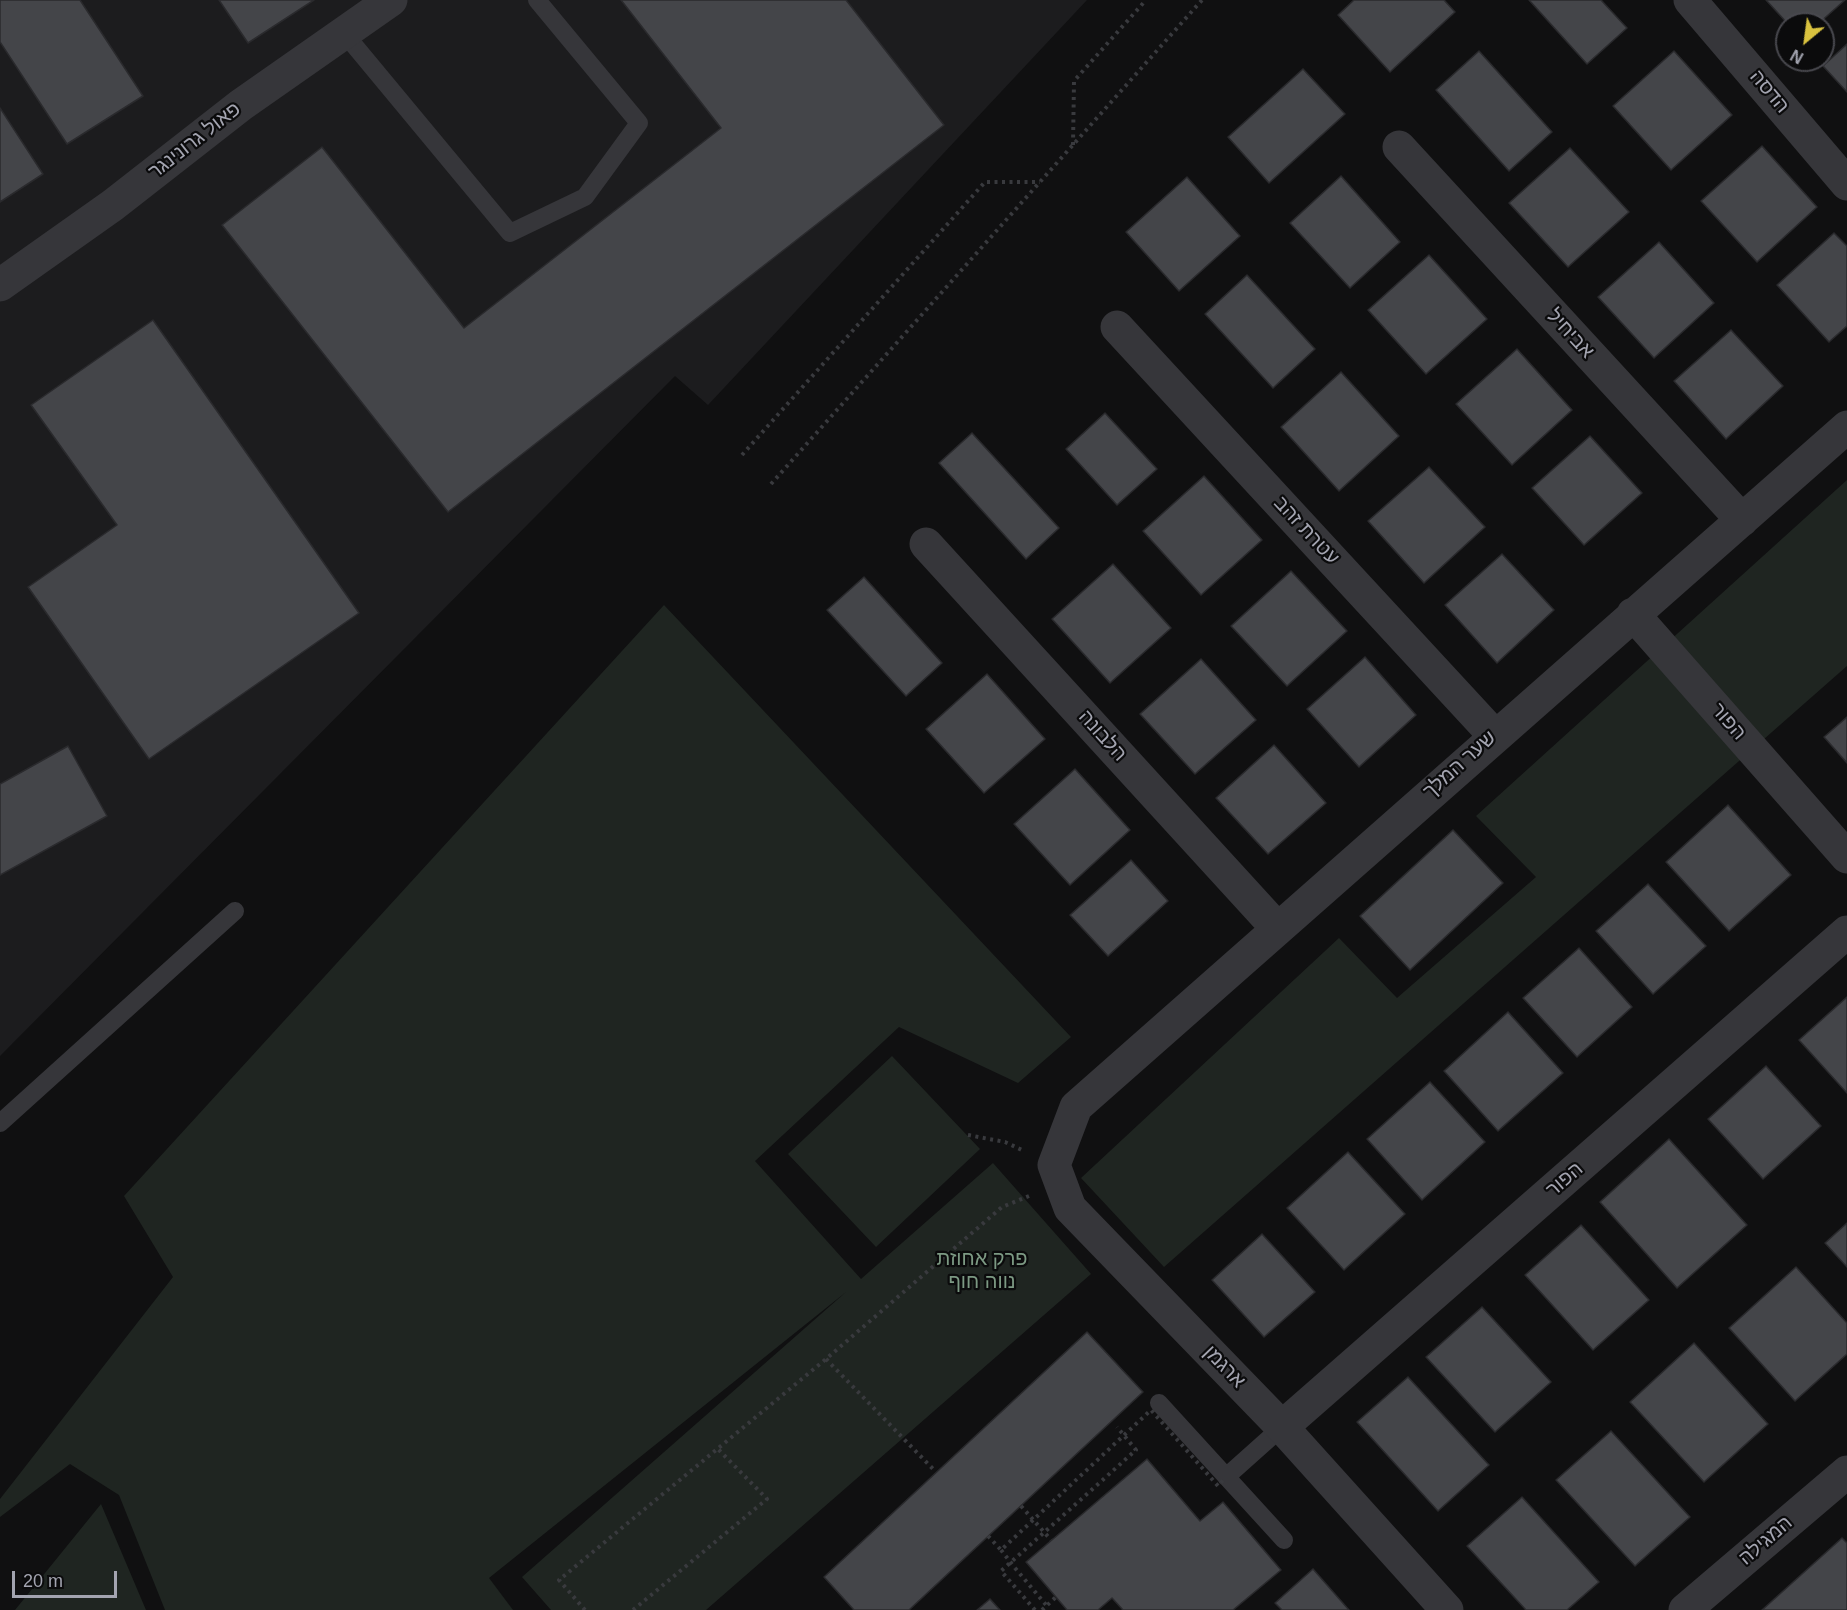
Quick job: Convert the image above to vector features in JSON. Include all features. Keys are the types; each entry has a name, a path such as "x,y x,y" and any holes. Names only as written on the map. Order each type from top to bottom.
{"street":[{"name":"פאול גרונינגר","path":"0,285 113,205 241,105 391,0"},
{"name":"הדסה","path":"1690,0 1847,184"},
{"name":"אביחיל","path":"1399,147 1742,520"},
{"name":"עטרת זהב","path":"1117,327 1494,735"},
{"name":"שער המלך","path":"1054,1166 1076,1107 1494,735 1847,427"},
{"name":"הלבונה","path":"926,544 1277,928"},
{"name":"הפור","path":"1633,614 1847,857"},
{"name":"הפור","path":"1282,1427 1847,932"},
{"name":"ארגמן","path":"1054,1166 1070,1208 1282,1427 1447,1610"},
{"name":"המגילה","path":"1685,1610 1847,1472"}],"lane":[{"path":"344,33 510,233 585,197 639,123 537,0"},
{"path":"0,1123 235,911"},
{"path":"1159,1403 1284,1540"},
{"path":"1226,1477 1282,1427"}],"path":[{"path":"1073,146 1074,81 1146,0"},
{"path":"771,484 1202,0"},
{"path":"741,455 985,182 1040,182"},
{"path":"968,1135 1005,1142 1054,1166"},
{"path":"585,1610 559,1580 716,1447 826,1359 1002,1207 1040,1192 1070,1208"},
{"path":"826,1359 935,1471"},
{"path":"1001,1550 1151,1410 1218,1486 1226,1477"},
{"path":"1035,1610 1001,1571 1136,1450 1117,1426"},
{"path":"633,1610 766,1499 716,1447"},
{"path":"1021,1506 1052,1540"},
{"path":"988,1536 1047,1606"},
{"path":"1042,1610 1056,1597"}],"shaded area":[{"path":"0,0 1087,0 708,405 675,376 0,1056"}],"green space":[{"path":"1847,480 1847,666 1164,1267 1081,1178 1339,938 1397,998 1536,877 1476,816"},
{"name":"פרק אחוזת נווה חוף","path":"664,605 1071,1037 1018,1083 899,1027 755,1161 861,1279 993,1163 1091,1274 706,1610 551,1610 522,1577 846,1292 489,1578 513,1610 165,1610 119,1495 70,1464 0,1517 0,1499 173,1277 124,1196"},
{"path":"892,1056 980,1149 876,1247 788,1154"},
{"path":"101,1504 146,1610 15,1610"}],"building":[{"path":"0,0 80,0 143,96 67,144 0,42"},
{"path":"219,0 314,0 248,43"},
{"path":"621,0 846,0 944,125 448,512 222,225 322,147 464,328 721,128"},
{"path":"1354,0 1444,0 1455,12 1390,72 1338,15"},
{"path":"1529,0 1601,0 1627,28 1587,64"},
{"path":"1766,0 1845,0 1832,12 1777,12"},
{"path":"1847,44 1847,92 1829,72 1835,72 1835,55"},
{"path":"1479,51 1552,132 1509,171 1436,90"},
{"path":"1674,51 1732,115 1671,170 1613,106"},
{"path":"1303,69 1345,114 1269,183 1228,137"},
{"path":"0,108 43,174 0,202"},
{"path":"1762,146 1817,207 1757,262 1701,201"},
{"path":"1570,148 1629,212 1568,267 1509,203"},
{"path":"1341,176 1400,242 1350,288 1290,223"},
{"path":"1187,177 1240,236 1179,291 1126,232"},
{"path":"1834,233 1847,246 1847,326 1829,342 1777,285"},
{"path":"1659,242 1714,303 1654,358 1598,297"},
{"path":"1429,255 1487,319 1426,374 1368,310"},
{"path":"1247,275 1315,349 1273,388 1205,314"},
{"path":"153,320 359,613 149,759 28,587 117,525 31,405"},
{"path":"1731,330 1783,386 1726,439 1674,381"},
{"path":"1517,349 1572,410 1512,465 1456,404"},
{"path":"1341,372 1399,436 1339,491 1281,427"},
{"path":"1105,413 1157,469 1117,505 1066,449"},
{"path":"972,433 1059,528 1026,559 939,463"},
{"path":"1590,436 1642,493 1584,545 1532,488"},
{"path":"1429,467 1485,527 1424,583 1368,521"},
{"path":"1204,476 1262,540 1201,595 1143,531"},
{"path":"1502,554 1554,610 1497,663 1445,605"},
{"path":"1113,564 1171,628 1110,683 1052,619"},
{"path":"1291,571 1347,631 1287,686 1231,626"},
{"path":"864,577 942,663 906,696 827,610"},
{"path":"1365,657 1416,715 1359,767 1307,709"},
{"path":"1201,659 1256,720 1195,774 1140,714"},
{"path":"987,674 1045,739 984,793 926,729"},
{"path":"1847,717 1847,763 1824,737"},
{"path":"1274,745 1326,803 1268,854 1216,798"},
{"path":"68,746 107,816 0,875 0,784"},
{"path":"1075,769 1130,830 1070,885 1014,824"},
{"path":"1728,805 1791,875 1729,931 1666,862"},
{"path":"1453,830 1503,883 1410,970 1360,916"},
{"path":"1131,860 1168,901 1108,956 1070,915"},
{"path":"1648,884 1706,946 1653,994 1596,931"},
{"path":"1579,948 1632,1007 1577,1057 1523,998"},
{"path":"1847,997 1847,1093 1799,1040"},
{"path":"1508,1012 1563,1073 1498,1131 1444,1071"},
{"path":"1766,1066 1821,1126 1763,1179 1708,1119"},
{"path":"1430,1082 1485,1142 1422,1200 1367,1139"},
{"path":"1669,1139 1747,1225 1677,1288 1600,1202"},
{"path":"1348,1152 1405,1214 1344,1270 1287,1208"},
{"path":"1847,1223 1847,1267 1825,1243"},
{"path":"1581,1225 1649,1300 1593,1350 1525,1275"},
{"path":"1262,1234 1315,1292 1264,1337 1212,1280"},
{"path":"1796,1267 1847,1323 1847,1354 1795,1401 1729,1328"},
{"path":"1482,1307 1551,1382 1495,1432 1426,1357"},
{"path":"1087,1332 1143,1392 909,1610 854,1610 824,1577"},
{"path":"1694,1343 1768,1424 1704,1482 1630,1402"},
{"path":"1408,1377 1489,1465 1438,1511 1357,1422"},
{"path":"1611,1431 1690,1517 1635,1566 1556,1480"},
{"path":"1147,1459 1200,1521 1223,1502 1281,1570 1233,1610 1123,1610 1112,1598 1098,1610 1067,1610 1026,1562"},
{"path":"1522,1497 1599,1582 1567,1610 1526,1610 1467,1546"},
{"path":"1842,1538 1847,1543 1847,1610 1762,1610"},
{"path":"1313,1569 1349,1610 1282,1610 1275,1603"},
{"path":"990,1599 1000,1610 977,1610"}]}
